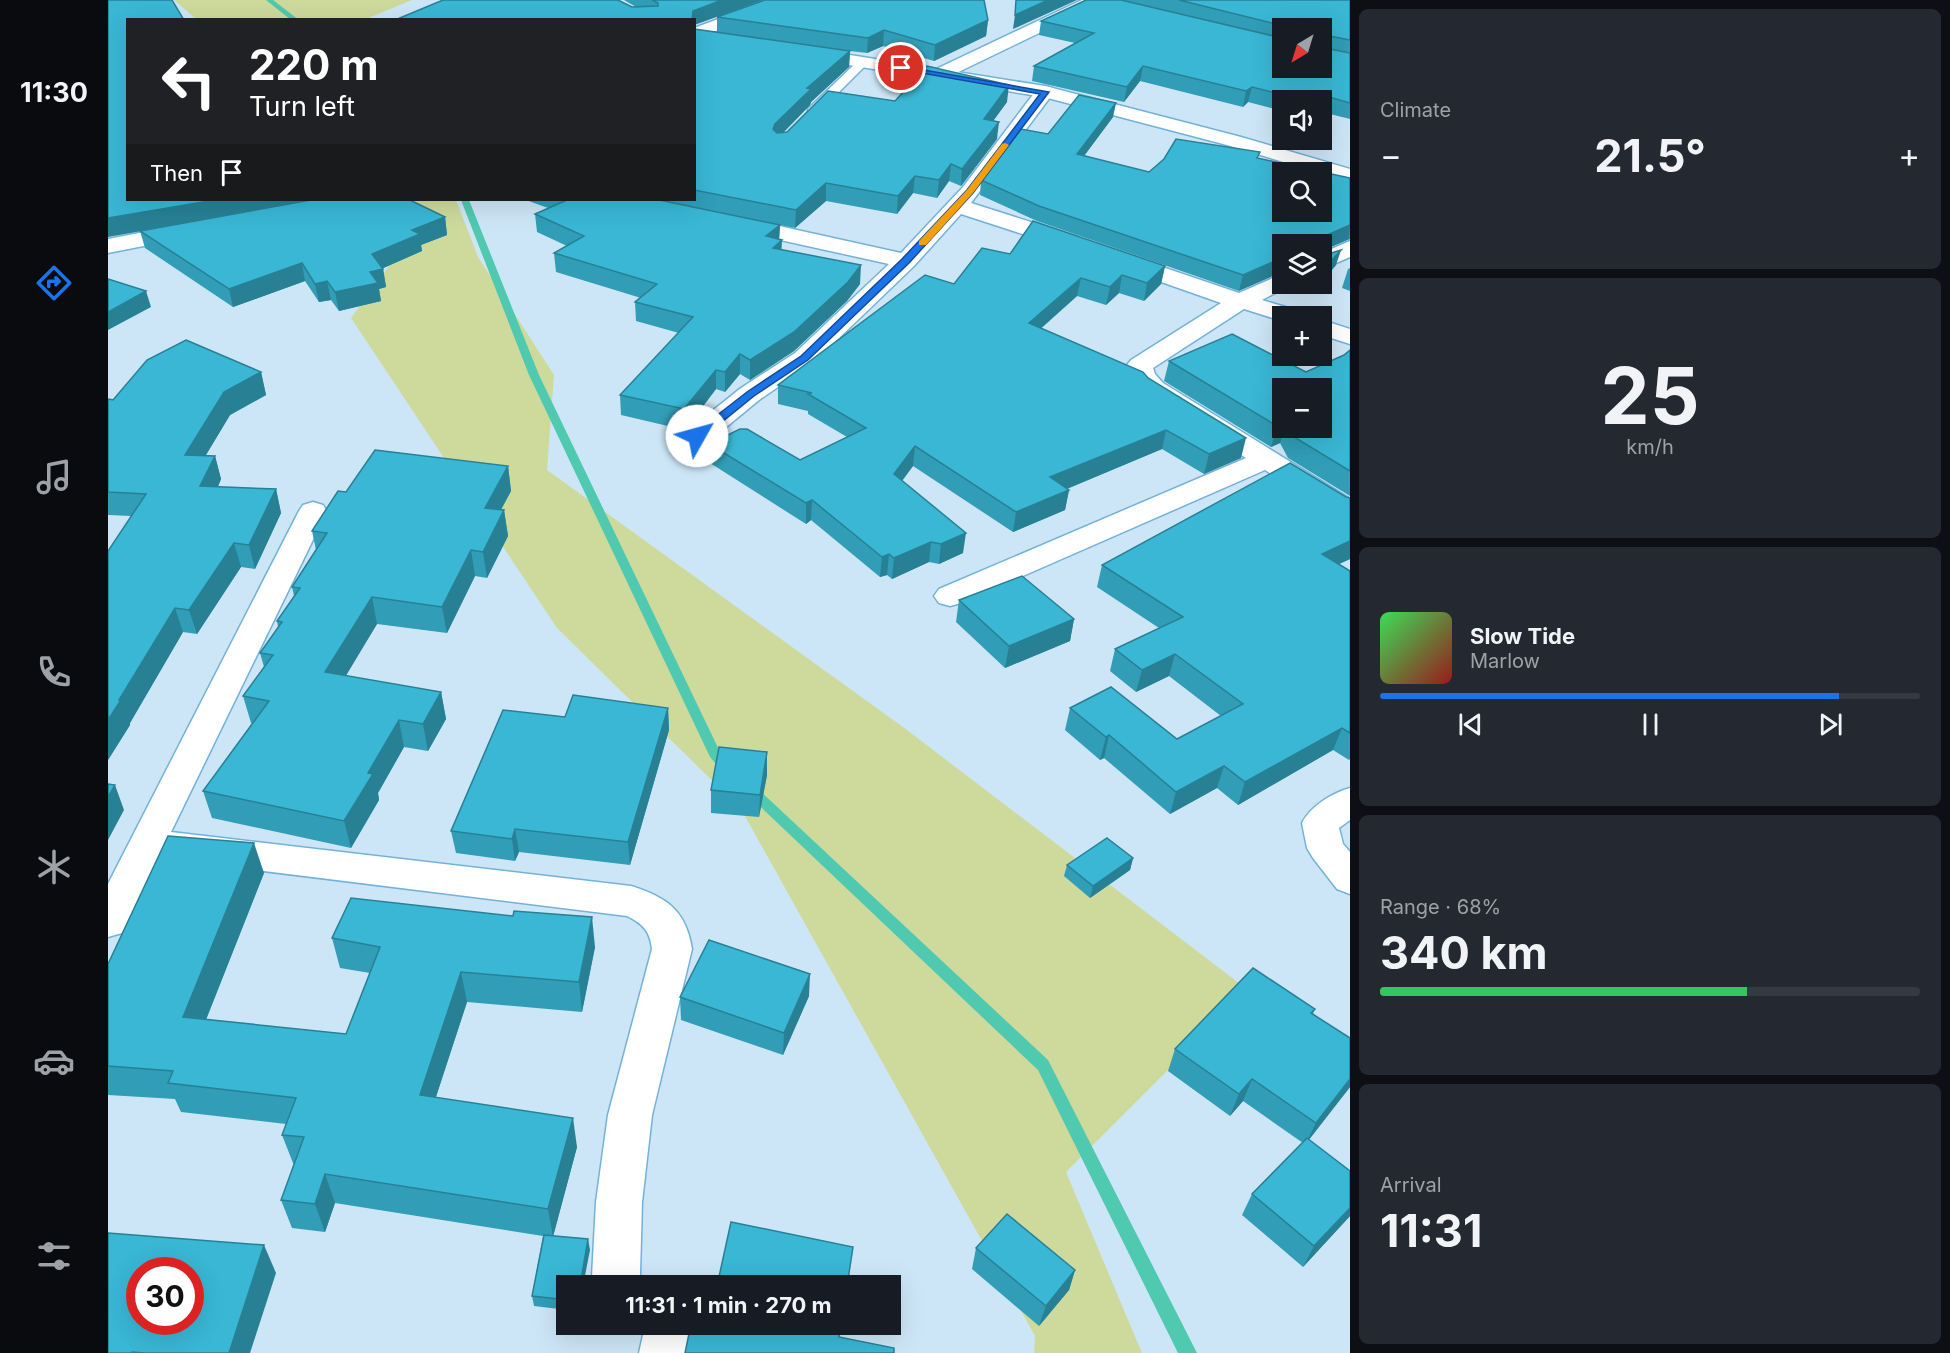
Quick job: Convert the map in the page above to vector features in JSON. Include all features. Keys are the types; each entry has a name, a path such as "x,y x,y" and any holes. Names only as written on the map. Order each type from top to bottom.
{"street":[{"path":"696,34 785,0"},
{"path":"940,74 1094,0 1116,6"},
{"path":"696,35 728,42"},
{"path":"784,49 1045,92 1234,141 1350,176"},
{"path":"697,436 750,394 804,358 906,261 958,206 1045,92"},
{"path":"958,206 1192,286 1272,310"},
{"path":"711,219 906,261"},
{"path":"109,244 205,228"},
{"path":"1332,257 1350,249"},
{"path":"1272,286 1242,300 1140,365 1143,376 1154,389 1350,511"},
{"path":"1332,331 1350,337"},
{"path":"950,596 1265,460"},
{"path":"108,922 313,512"},
{"path":"1350,801 1320,823 1326,848 1350,879"},
{"path":"146,843 631,901 648,907 663,920 671,934 672,950 630,1115 619,1203 616,1275"},
{"path":"663,1353 668,1335"}],"lane":[{"path":"806,119 863,62"}],"green space":[{"path":"174,0 412,0 368,18 195,18"},
{"path":"377,201 456,201 478,257 554,375 547,470 907,730 1248,990 1066,1172 1142,1353 1034,1353 1035,1336 741,809 557,628 351,318 400,251"}],"building":[{"path":"108,0 172,0 183,18 126,18 126,201 209,201 108,218"},
{"path":"443,0 618,0 632,7 658,6 658,3 652,0 722,0 693,11 692,18 400,18"},
{"path":"765,0 984,0 988,20 935,45 884,30 868,38 717,17"},
{"path":"1016,0 1048,0 1015,15"},
{"path":"1086,0 1121,0 1272,36 1272,78 1332,78 1332,50 1350,53 1350,103 1332,98 1332,90 1272,90 1272,92 1252,87 1246,91 1143,66 1127,87 1034,66 1094,33 1041,21"},
{"path":"1179,0 1350,0 1350,40 1332,37 1332,18 1272,18 1272,23"},
{"path":"696,29 850,51 807,88 811,89 775,124 773,129 777,133 787,132 828,91 895,101 927,66 1009,85 984,119 999,122 962,169 951,164 939,180 915,176 898,196 826,183 796,210 696,190"},
{"path":"1079,95 1116,103 1077,154 1149,172 1164,159 1176,139 1260,152 1257,158 1276,162 1272,162 1272,222 1332,222 1332,174 1350,178 1350,225 1330,234 1272,234 1272,262 1243,275 1039,206 981,180 1021,129 1048,134"},
{"path":"305,201 412,201 445,217 412,230 420,234 372,254 383,269 370,272 378,283 335,292 327,281 315,284 302,263 229,289 140,231"},
{"path":"565,201 664,201 780,225 766,236 782,240 773,248 861,265 848,282 794,332 750,360 740,354 725,372 716,370 684,409 620,395 693,317 635,302 657,284 554,253 584,236 535,214"},
{"path":"1033,221 1165,266 1147,283 1122,275 1110,287 1081,278 1029,323 1143,372 1148,378 1246,438 1209,454 1166,430 1050,477 1069,490 1016,512 915,446 894,474 966,533 941,544 931,542 894,558 889,554 882,557 812,500 806,503 709,444 740,429 747,429 800,460 866,428 808,394 812,393 778,385 925,275 954,284 982,248 1010,254"},
{"path":"1341,250 1332,260 1332,253"},
{"path":"108,279 146,291 108,312"},
{"path":"1232,334 1272,355 1272,366 1294,366 1306,372 1319,366 1332,366 1332,360 1350,350 1350,471 1296,438 1332,438 1332,378 1272,378 1272,423 1169,361"},
{"path":"186,340 261,372 224,392 185,455 215,456 200,486 276,489 249,545 234,543 189,610 175,608 108,720 108,551 146,494 108,492 108,400 113,400 147,360"},
{"path":"375,450 508,466 485,508 504,510 483,552 471,550 442,607 372,597 325,672 441,692 423,724 399,720 368,773 373,774 344,821 203,791 269,701 243,696 273,655 260,653 282,622 277,621 300,588 292,587 327,533 312,531 338,491 346,492"},
{"path":"1290,463 1350,498 1350,541 1322,554 1350,571 1350,733 1342,728 1245,782 1224,766 1176,792 1109,735 1106,737 1070,708 1111,687 1177,739 1243,704 1175,654 1142,670 1115,649 1183,617 1102,565"},
{"path":"1022,576 1074,619 1009,646 959,600"},
{"path":"573,695 668,708 628,842 515,829 512,839 451,831 503,710 565,717"},
{"path":"719,747 767,752 760,795 711,790"},
{"path":"108,784 115,785 108,797"},
{"path":"168,836 254,843 183,1017 346,1034 380,947 332,938 351,898 513,916 514,911 592,917 579,982 461,972 420,1095 573,1118 548,1209 325,1174 315,1204 281,1200 304,1137 282,1135 296,1098 168,1083 173,1071 108,1066 108,964"},
{"path":"1107,838 1133,858 1093,886 1067,865"},
{"path":"709,940 810,974 784,1033 680,997"},
{"path":"1253,968 1315,1009 1311,1013 1350,1038 1350,1079 1316,1123 1252,1079 1239,1094 1175,1049"},
{"path":"1307,1138 1350,1171 1350,1208 1314,1246 1252,1194"},
{"path":"1007,1214 1075,1270 1046,1306 976,1248"},
{"path":"731,1222 853,1247 849,1275 719,1275"},
{"path":"108,1233 264,1245 229,1353 108,1353"},
{"path":"544,1235 588,1239 582,1275 556,1275 556,1299 532,1296"},
{"path":"689,1335 839,1335 839,1337 894,1348 894,1353 685,1353"}],"waterway":[{"path":"269,0 293,18"},
{"path":"465,201 534,375 716,757 728,769"},
{"path":"752,791 1043,1065 1188,1353"}],"slow traffic":[{"path":"922,243 958,206 1005,145"}],"route":[{"path":"697,436 750,394 804,358 906,261 958,206 1045,92 901,68"}]}
